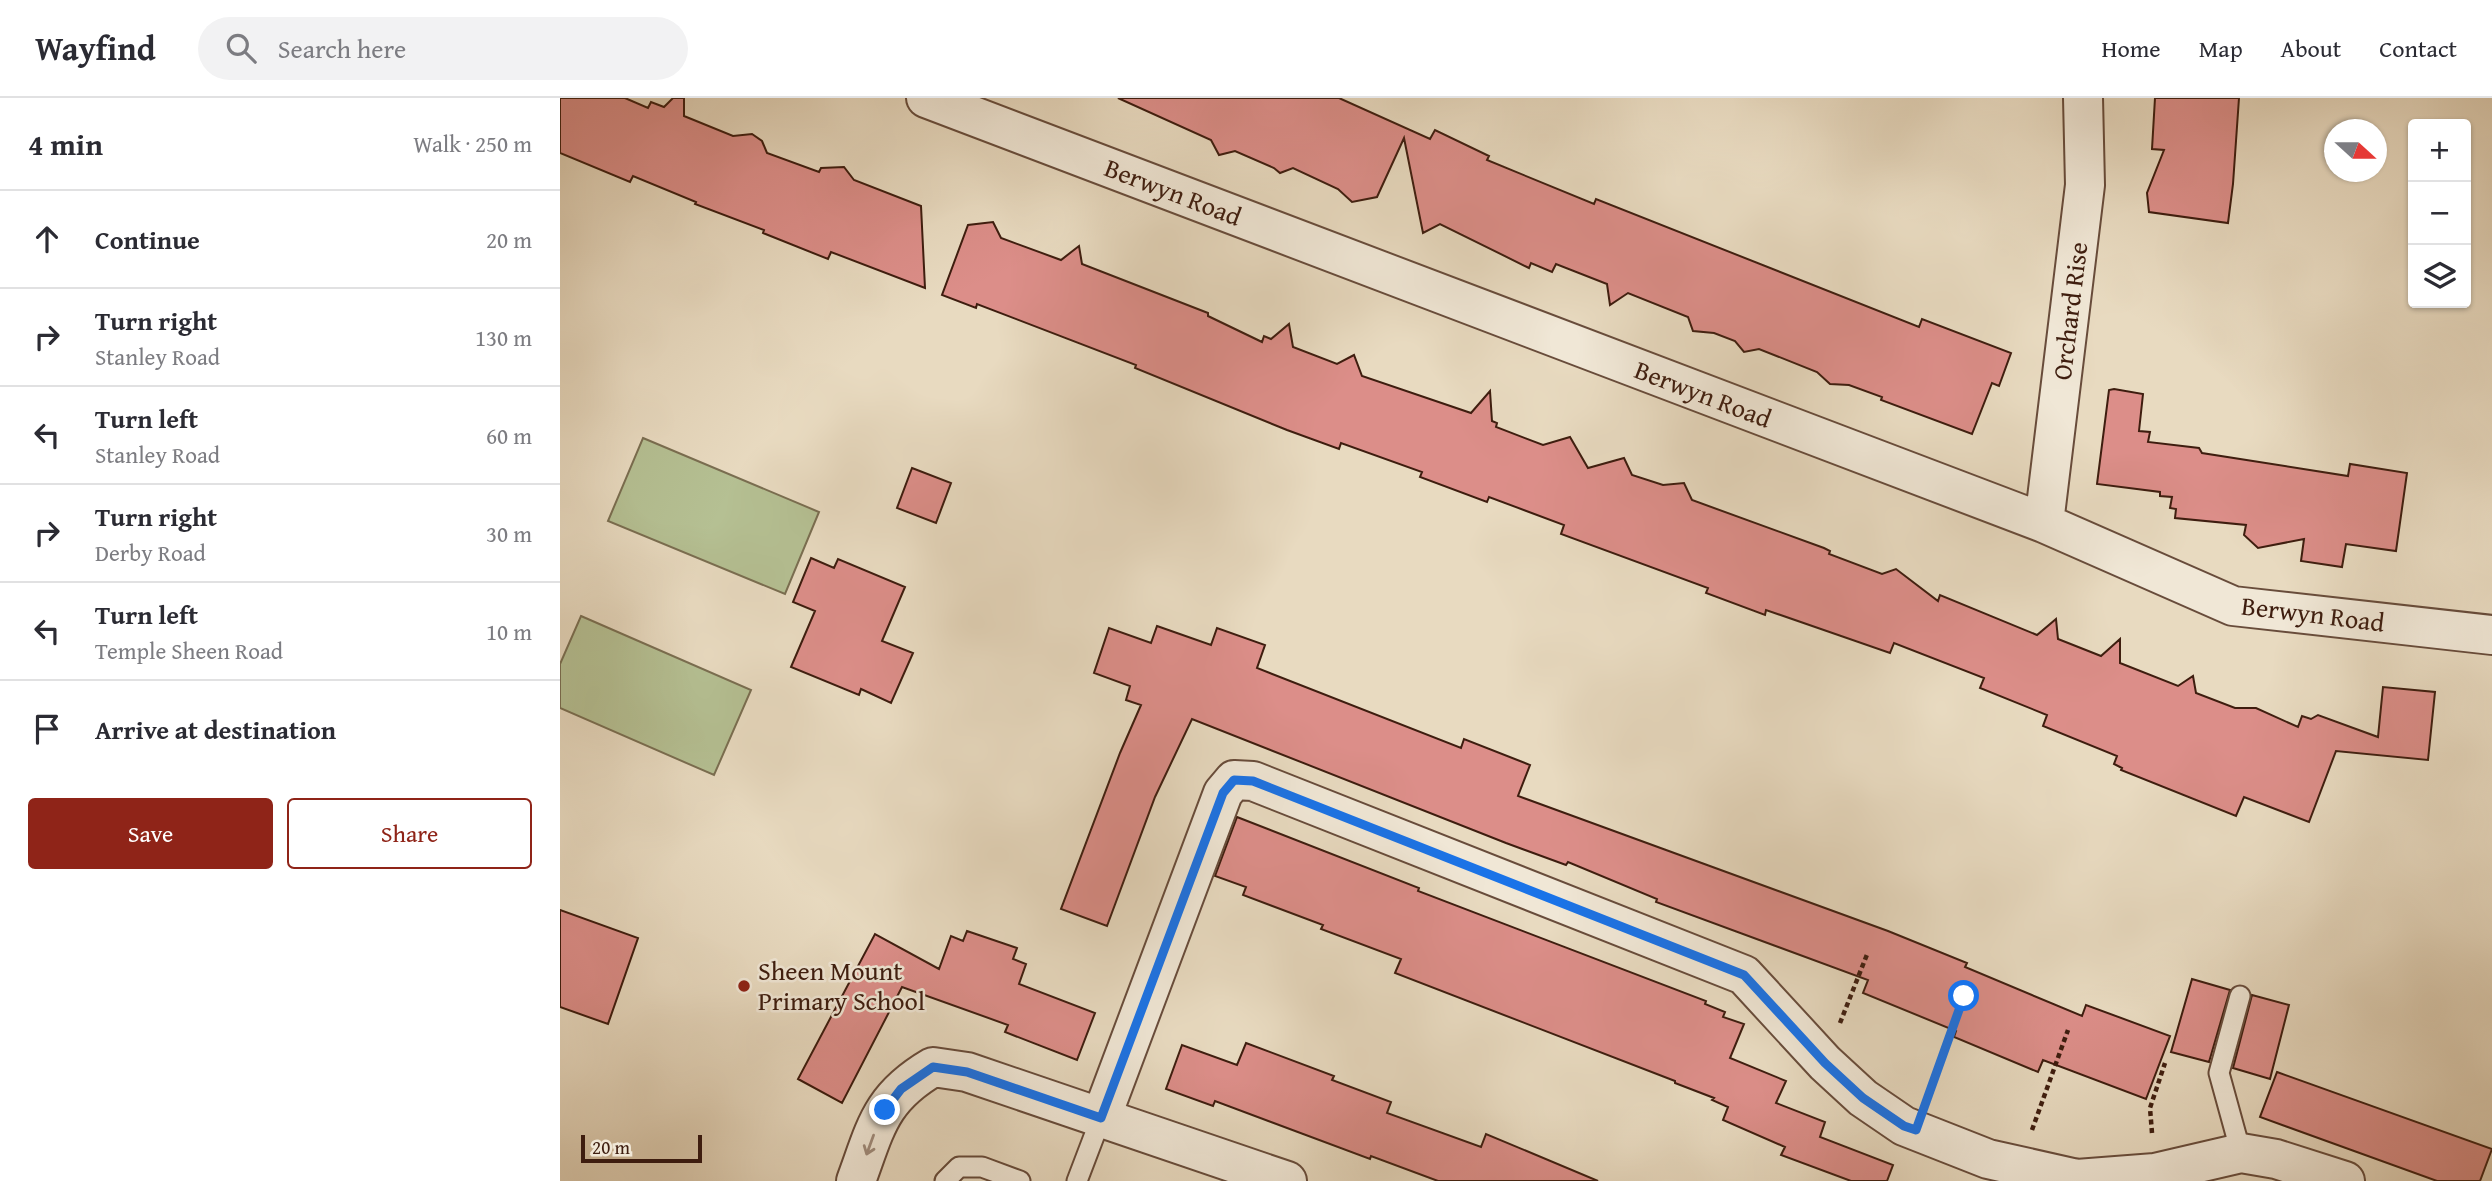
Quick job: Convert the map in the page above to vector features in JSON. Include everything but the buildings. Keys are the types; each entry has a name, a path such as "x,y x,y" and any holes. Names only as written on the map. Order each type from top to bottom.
{"street":[{"name":"Berwyn Road","path":"926,98 2045,523 2233,606 2492,635"},
{"name":"Orchard Rise","path":"2045,523 2085,185 2083,98"},
{"path":"1101,1118 1223,793 1234,780 1253,781 1744,975 1825,1063 1863,1098 1904,1126 1988,1159 2077,1179 2155,1172 2241,1153 2276,1158 2345,1181"},
{"path":"856,1181 878,1121 885,1110 901,1089 933,1067 967,1072 1287,1181"}],"lane":[{"path":"2240,996 2219,1073 2241,1153"},
{"path":"1077,1181 1101,1118"},
{"path":"945,1181 958,1167 982,1167 1020,1181"}],"path":[{"path":"1825,1063 1868,952"},
{"path":"1916,1130 1964,996"},
{"path":"2018,1167 2068,1030"},
{"path":"2155,1172 2150,1108 2165,1063"}],"green space":[{"path":"643,438 819,512 785,594 608,521"},
{"path":"581,616 751,690 714,775 560,708 560,664"}],"place":[{"name":"Sheen Mount Primary School","path":"744,986"}],"route":[{"path":"885,1110 901,1089 933,1067 967,1072 1101,1118 1223,793 1234,780 1253,781 1744,975 1825,1063 1863,1098 1904,1126 1916,1130 1964,996"}]}
